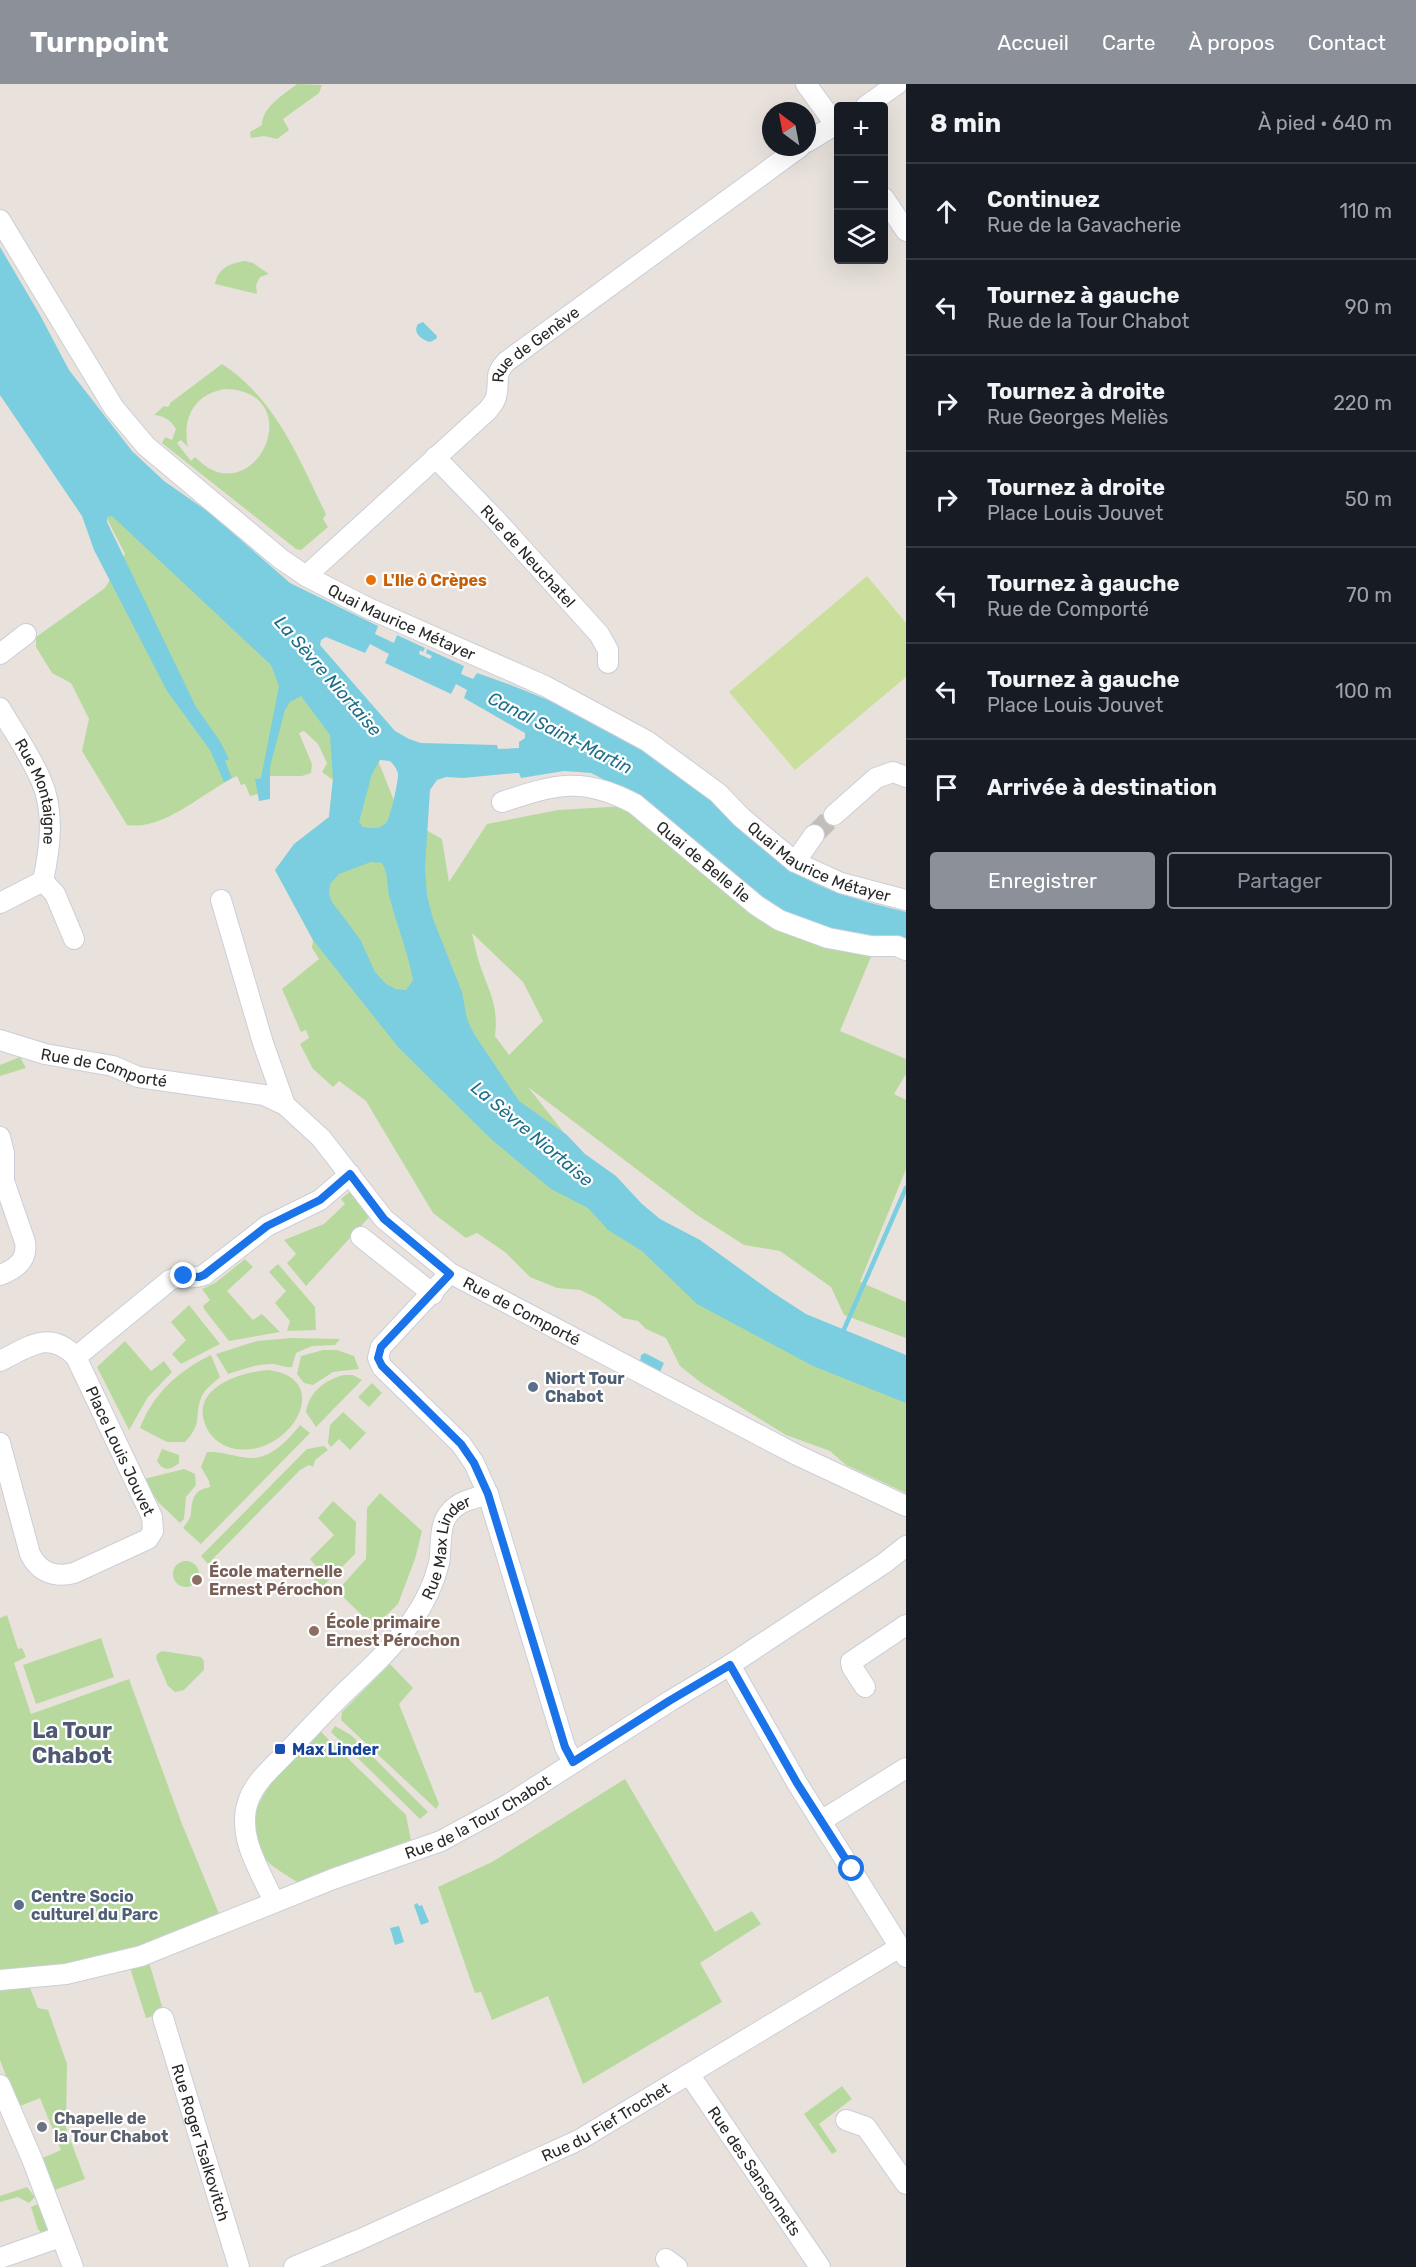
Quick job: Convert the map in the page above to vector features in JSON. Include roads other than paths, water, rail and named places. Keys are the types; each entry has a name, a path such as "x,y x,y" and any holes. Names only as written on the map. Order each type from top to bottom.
{"street":[{"path":"807,84 834,120"},
{"path":"872,102 897,84"},
{"path":"816,137 834,127"},
{"name":"Rue de Genève","path":"306,576 488,410 496,399 496,377 499,369 507,361 788,156"},
{"path":"888,204 906,231"},
{"name":"Quai Maurice Métayer","path":"0,220 114,408 137,437 281,559 306,576 369,608 545,686 647,741 711,788 741,818 795,862 841,883 906,900"},
{"name":"Rue de Neuchatel","path":"435,458 496,520 599,634 608,650 608,663"},
{"path":"0,654 26,634"},
{"name":"Rue Montaigne","path":"0,708 34,767 46,795 50,830 44,881"},
{"path":"834,815 876,778 893,772 906,777"},
{"name":"Quai de Belle Île","path":"502,802 559,786 582,785 618,795 635,804 756,905 779,920 828,938 871,946 897,946 906,950"},
{"path":"795,862 814,835"},
{"path":"0,903 44,881 55,894 74,939"},
{"path":"221,900 263,1043 285,1105"},
{"name":"Rue de Comporté","path":"0,1040 45,1054 113,1066 138,1077 264,1095 285,1105 321,1138 384,1219 450,1274 797,1455 906,1506"},
{"path":"0,1137 4,1153 4,1181 26,1251 20,1264 0,1275"},
{"path":"0,1361 44,1342 59,1344 67,1348 76,1358 170,1281 177,1277 204,1275 267,1226 320,1200 350,1174"},
{"path":"362,1237 433,1294"},
{"path":"450,1274 381,1347 378,1358 382,1366 461,1444 474,1463 488,1494 565,1747 573,1762"},
{"name":"Place Louis Jouvet","path":"0,1443 30,1554 38,1567 52,1574 65,1575 143,1542 153,1531 152,1517 76,1358"},
{"name":"Rue Max Linder","path":"274,1902 247,1841 245,1810 249,1797 255,1787 286,1754 399,1638 421,1606 435,1577 447,1515 462,1503 488,1494"},
{"name":"Rue de la Tour Chabot","path":"0,1980 66,1974 141,1956 274,1902 441,1841 509,1804 669,1701 730,1665 883,1564 906,1546"},
{"path":"865,1688 851,1662 906,1625"},
{"path":"730,1665 820,1821 903,1952"},
{"path":"820,1821 906,1768"},
{"name":"Rue du Fief Trochet","path":"294,2267 579,2140 689,2074 903,1952"},
{"name":"Rue Roger Tsalkovitch","path":"163,2018 239,2267"},
{"name":"Rue des Sansonnets","path":"689,2074 820,2267"},
{"path":"0,2085 32,2159 73,2267"},
{"path":"846,2120 866,2127 906,2184"},
{"path":"0,2258 60,2236"}],"water":[{"path":"0,247 69,370 132,451 164,481 210,513 290,583 378,626 375,634 394,643 397,635 425,648 423,652 420,650 419,654 430,659 432,656 426,653 427,649 464,666 461,674 473,679 477,673 506,683 564,707 621,735 699,787 721,805 772,855 796,873 842,894 906,912 906,943 845,932 804,921 772,906 631,793 591,773 564,771 521,778 519,773 463,778 446,777 437,780 430,790 425,868 427,895 433,919 462,992 467,1019 474,1034 519,1101 567,1135 585,1154 616,1176 642,1204 660,1219 700,1240 806,1314 906,1355 906,1403 813,1366 697,1304 642,1251 608,1230 588,1208 551,1189 491,1139 398,1047 313,940 275,870 294,844 329,817 333,779 330,735 301,696 290,702 285,710 270,767 270,799 259,801 255,779 261,778 279,686 271,665 112,516 107,517 107,522 196,707 220,741 229,759 225,761 232,778 224,782 210,750 167,691 94,550 82,516 0,395","holes":["326,637 365,653 370,644 389,654 385,663 451,694 456,684 467,690 464,698 525,733 525,738 519,742 519,748 498,749 497,745 421,743 409,739 395,731 320,645 321,640","380,760 390,761 398,773 388,820 381,827 375,828 363,827 359,822 372,774","371,862 382,863 386,871 390,899 413,980 406,990 396,989 386,984 375,972 360,939 332,902 329,894 330,884 339,874"]},
{"path":"423,322 437,336 436,339 430,342 419,336 416,327"},
{"path":"645,1353 664,1363 660,1372 640,1362 641,1355"},
{"path":"417,1903 419,1906 422,1905 429,1922 421,1925 414,1905"},
{"path":"399,1926 404,1942 395,1945 390,1928"}],"waterway":[{"path":"842,1334 906,1188"}],"tunnel":[{"path":"814,835 834,815"}],"place":[{"name":"L'Ile ô Crèpes","path":"371,580"},
{"name":"Niort Tour Chabot","path":"533,1387"},
{"name":"École maternelle Ernest Pérochon","path":"197,1580"},
{"name":"École primaire Ernest Pérochon","path":"314,1631"},
{"name":"Max Linder","path":"280,1749"},
{"name":"Centre Socio culturel du Parc","path":"19,1905"},
{"name":"Chapelle de la Tour Chabot","path":"42,2127"}],"district":[{"name":"La Tour Chabot","path":"72,1742"}],"water label":[{"name":"La Sèvre Niortaise","path":"328,676"},
{"name":"Canal Saint-Martin","path":"560,733"},
{"name":"La Sèvre Niortaise","path":"532,1134"}]}
